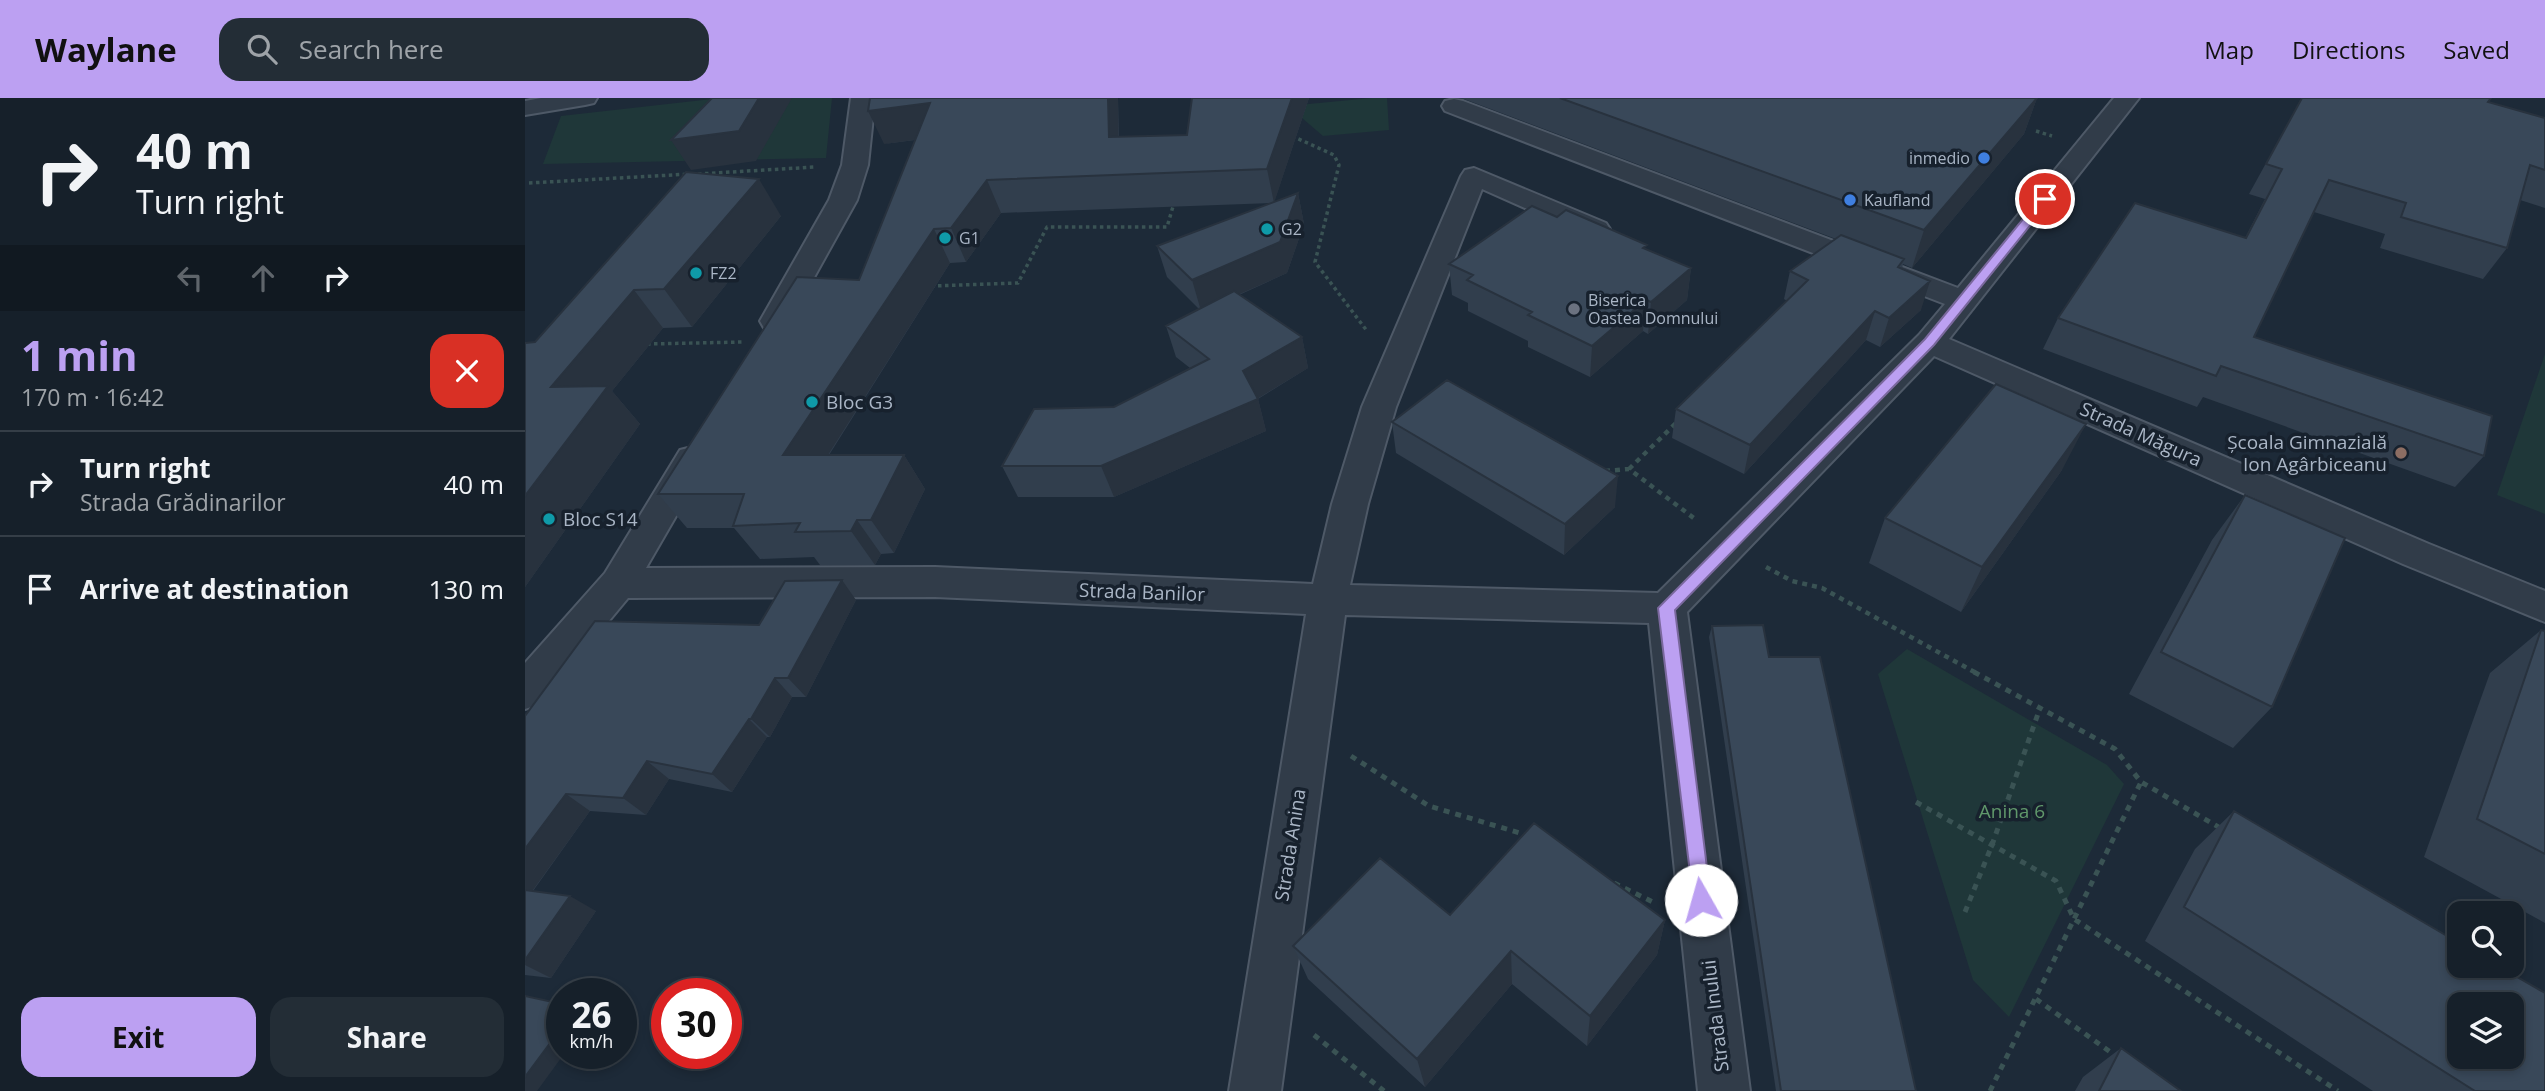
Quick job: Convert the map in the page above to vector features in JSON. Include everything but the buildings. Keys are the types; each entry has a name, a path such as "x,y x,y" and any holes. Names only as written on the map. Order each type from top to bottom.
{"street":[{"path":"525,108 585,98"},
{"path":"762,342 843,200 855,165 863,98"},
{"path":"1667,608 1930,342 2127,98"},
{"path":"1454,106 1963,300"},
{"name":"Strada Anina","path":"1255,1091 1262,1024 1328,600 1350,504 1379,407 1474,176 1596,229"},
{"name":"Strada Măgura","path":"1930,342 2416,554 2545,607"},
{"path":"525,692 618,583 707,434"},
{"name":"Strada Banilor","path":"618,583 935,582 1328,600 1667,608"},
{"name":"Strada Inului","path":"1667,608 1724,1091"}],"path":[{"path":"1288,135 1334,155 1339,165 1315,262 1362,324"},
{"path":"529,183 855,165"},
{"path":"925,286 1018,283 1047,227 1167,227 1174,201"},
{"path":"642,344 762,342"},
{"path":"1593,472 1629,469 1678,422"},
{"path":"1629,469 1728,545 1792,582 1822,588 2115,749 2141,782 2224,831"},
{"path":"1965,912 1992,845 2040,708"},
{"path":"1305,751 1347,754 1429,806 1525,833 1537,839"},
{"path":"1990,1091 2141,782"},
{"path":"1916,802 2056,881 2074,919 2339,1091"},
{"path":"1606,878 1705,926"},
{"path":"2036,999 2122,1060"},
{"path":"1262,1024 1300,1024 1384,1091"}],"green space":[{"path":"721,98 832,98 826,158 543,164 561,116"},
{"path":"1387,98 1389,130 1323,136 1288,106"},
{"path":"2545,354 2545,514 2497,495"},
{"name":"Anina 6","path":"1907,649 2107,765 2124,784 2009,1017 1973,980 1878,674"}],"place":[{"name":"inmedio","path":"1984,158"},
{"name":"Kaufland","path":"1850,200"},
{"name":"G2","path":"1267,229"},
{"name":"G1","path":"945,238"},
{"name":"FZ2","path":"696,273"},
{"name":"Biserica Oastea Domnului","path":"1574,309"},
{"name":"Bloc G3","path":"812,402"},
{"name":"Școala Gimnazială Ion Agârbiceanu","path":"2401,453"},
{"name":"Bloc S14","path":"549,519"}],"route":[{"path":"1701,900 1667,608 1930,342 2045,199"}]}
